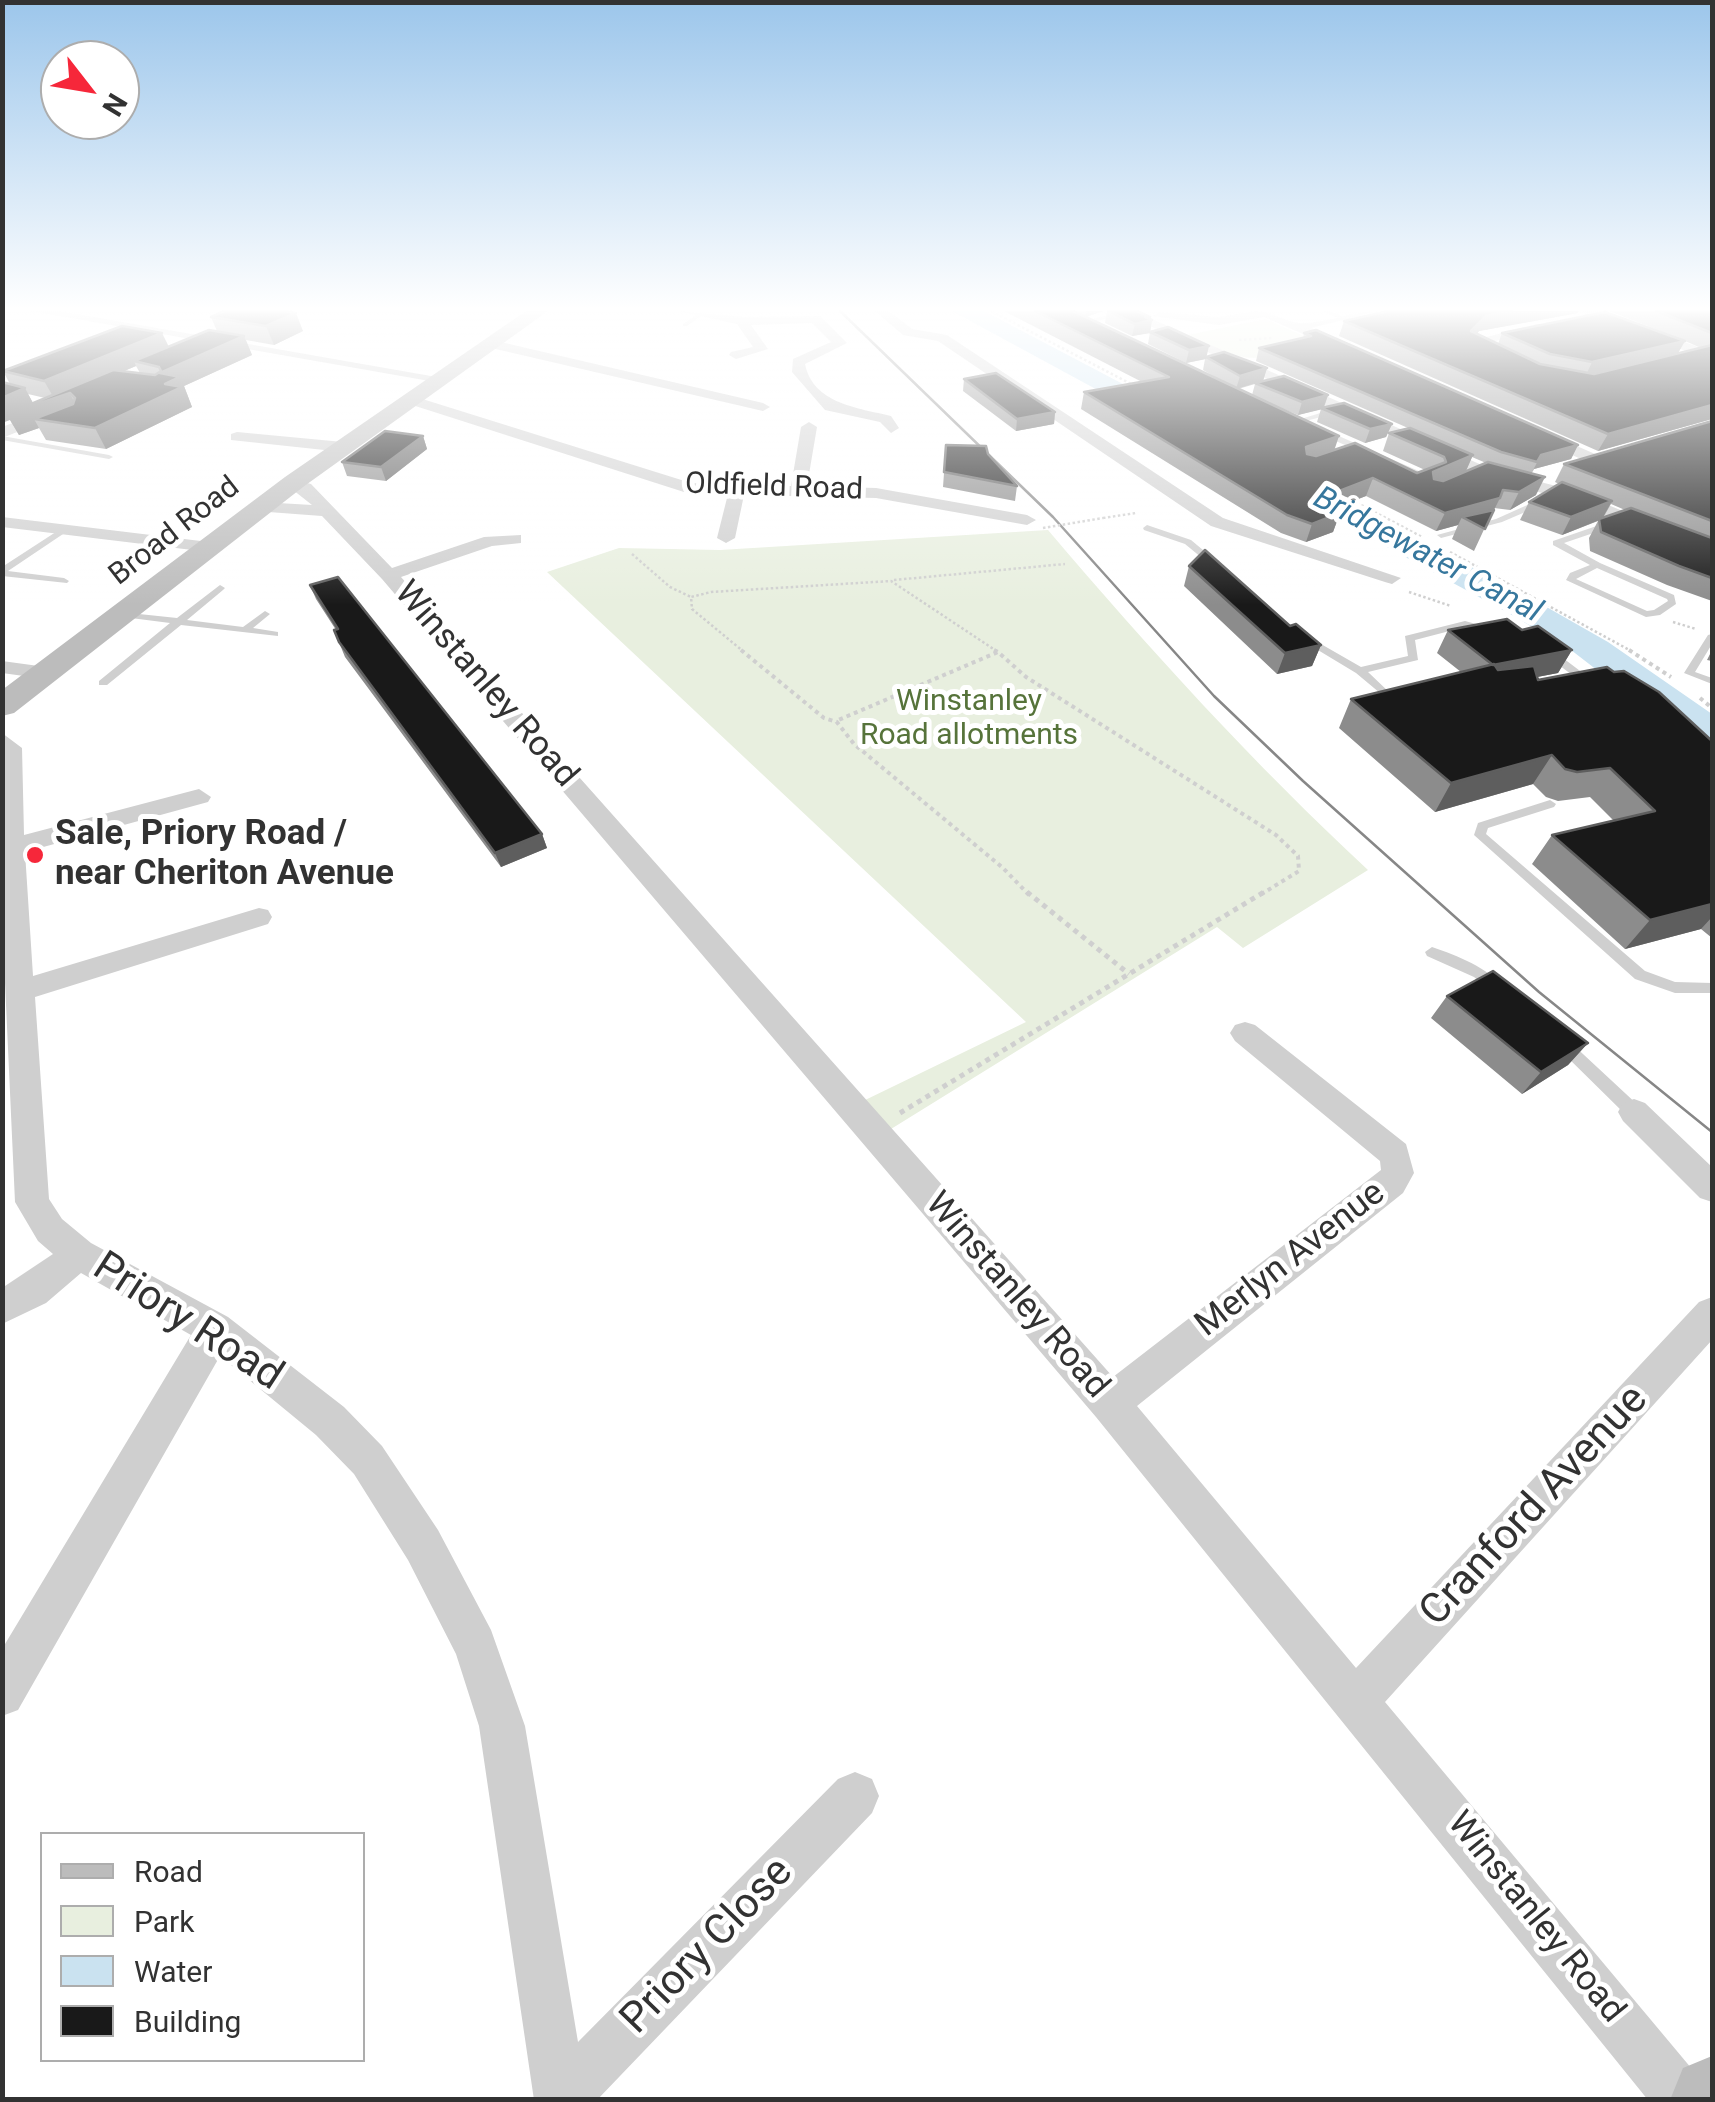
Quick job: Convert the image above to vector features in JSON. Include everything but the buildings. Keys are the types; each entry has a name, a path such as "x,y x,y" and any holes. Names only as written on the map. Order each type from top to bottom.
{"street":[{"path":"4,438 63,409"},
{"name":"Broad Road","path":"2,706 294,482 398,409"},
{"name":"Oldfield Road","path":"439,409 670,484 909,496 1035,524"},
{"path":"837,409 878,415 886,418 891,428"},
{"path":"1047,409 1217,522 1392,578"},
{"path":"1344,409 1399,439 1484,472 1546,489 1712,554"},
{"path":"1291,421 1424,480"},
{"path":"798,491 809,427"},
{"path":"1525,429 1604,458 1578,466"},
{"path":"237,437 343,448"},
{"path":"1546,489 1541,477 1559,472"},
{"name":"Winstanley Road","path":"294,482 328,511 389,575 1110,1404 1684,2100"},
{"path":"726,538 737,490"},
{"path":"261,507 328,511"},
{"path":"2,522 210,547"},
{"path":"389,575 483,535 515,539"},
{"path":"2,667 46,673"},
{"name":"Priory Road","path":"2,740 11,748 12,847 32,1202 50,1230 80,1254 215,1330 300,1395 368,1460 423,1545 475,1646 502,1726 561,2099"},
{"path":"12,847 199,797"},
{"path":"22,990 259,917"},
{"name":"Merlyn Avenue","path":"1110,1404 1390,1184 1398,1173 1396,1154 1245,1033"},
{"path":"1634,1112 1712,1188"},
{"path":"2,1307 45,1283 80,1254"},
{"name":"Cranford Avenue","path":"1356,1700 1712,1314"},
{"path":"2,1694 215,1330"},
{"name":"Priory Close","path":"561,2099 854,1796"}],"lane":[{"path":"1291,421 1338,409"},
{"path":"1291,421 1364,450 1424,480"},
{"path":"21,443 44,432"},
{"path":"4,438 109,457"},
{"path":"1364,450 1378,446"},
{"path":"1464,480 1484,472"},
{"path":"1437,539 1524,514 1546,489"},
{"path":"1597,564 1571,580 1646,614 1657,613 1673,602 1671,597 1556,544 1623,518"},
{"path":"1147,528 1188,542 1222,570"},
{"path":"2,572 65,530"},
{"path":"2,572 64,581"},
{"path":"102,682 220,588"},
{"path":"122,614 274,634"},
{"path":"245,630 266,614"},
{"path":"1360,671 1414,658 1409,638 1465,624 1510,636"},
{"path":"1294,630 1360,671 1386,695"},
{"path":"1712,638 1689,673 1712,681"},
{"path":"1534,644 1567,663 1600,690 1562,679"},
{"path":"1550,804 1482,826 1480,834 1640,975 1664,986 1686,990 1712,988"},
{"path":"1432,952 1478,973 1506,996"},
{"path":"1548,1032 1634,1112"}],"path":[{"path":"1345,496 1437,539"},
{"path":"1035,524 1144,513"},
{"path":"1451,552 1620,643 1674,679"},
{"path":"632,554 670,587 691,597 711,592 1066,564"},
{"path":"872,1130 1299,871 1298,856 1276,835 1026,677 998,652 892,580"},
{"path":"691,597 692,608 824,718 837,722 854,744 1003,868 1032,898 1129,974"},
{"path":"837,722 852,711 998,652"},
{"path":"1700,698 1712,708"}],"green space":[{"name":"Winstanley Road allotments","path":"1048,530 1203,705 1368,870 1243,948 1217,927 891,1129 859,1103 1026,1022 547,572 619,548 720,550"}],"water":[{"name":"Bridgewater Canal","path":"1133,409 1171,409 1608,642 1712,714 1712,759 1571,650"}],"tram line":[{"path":"941,409 1053,517 1214,696 1303,781 1539,992 1712,1132"}],"place":[{"name":"Sale, Priory Road / near Cheriton Avenue","path":"35,855"}]}
